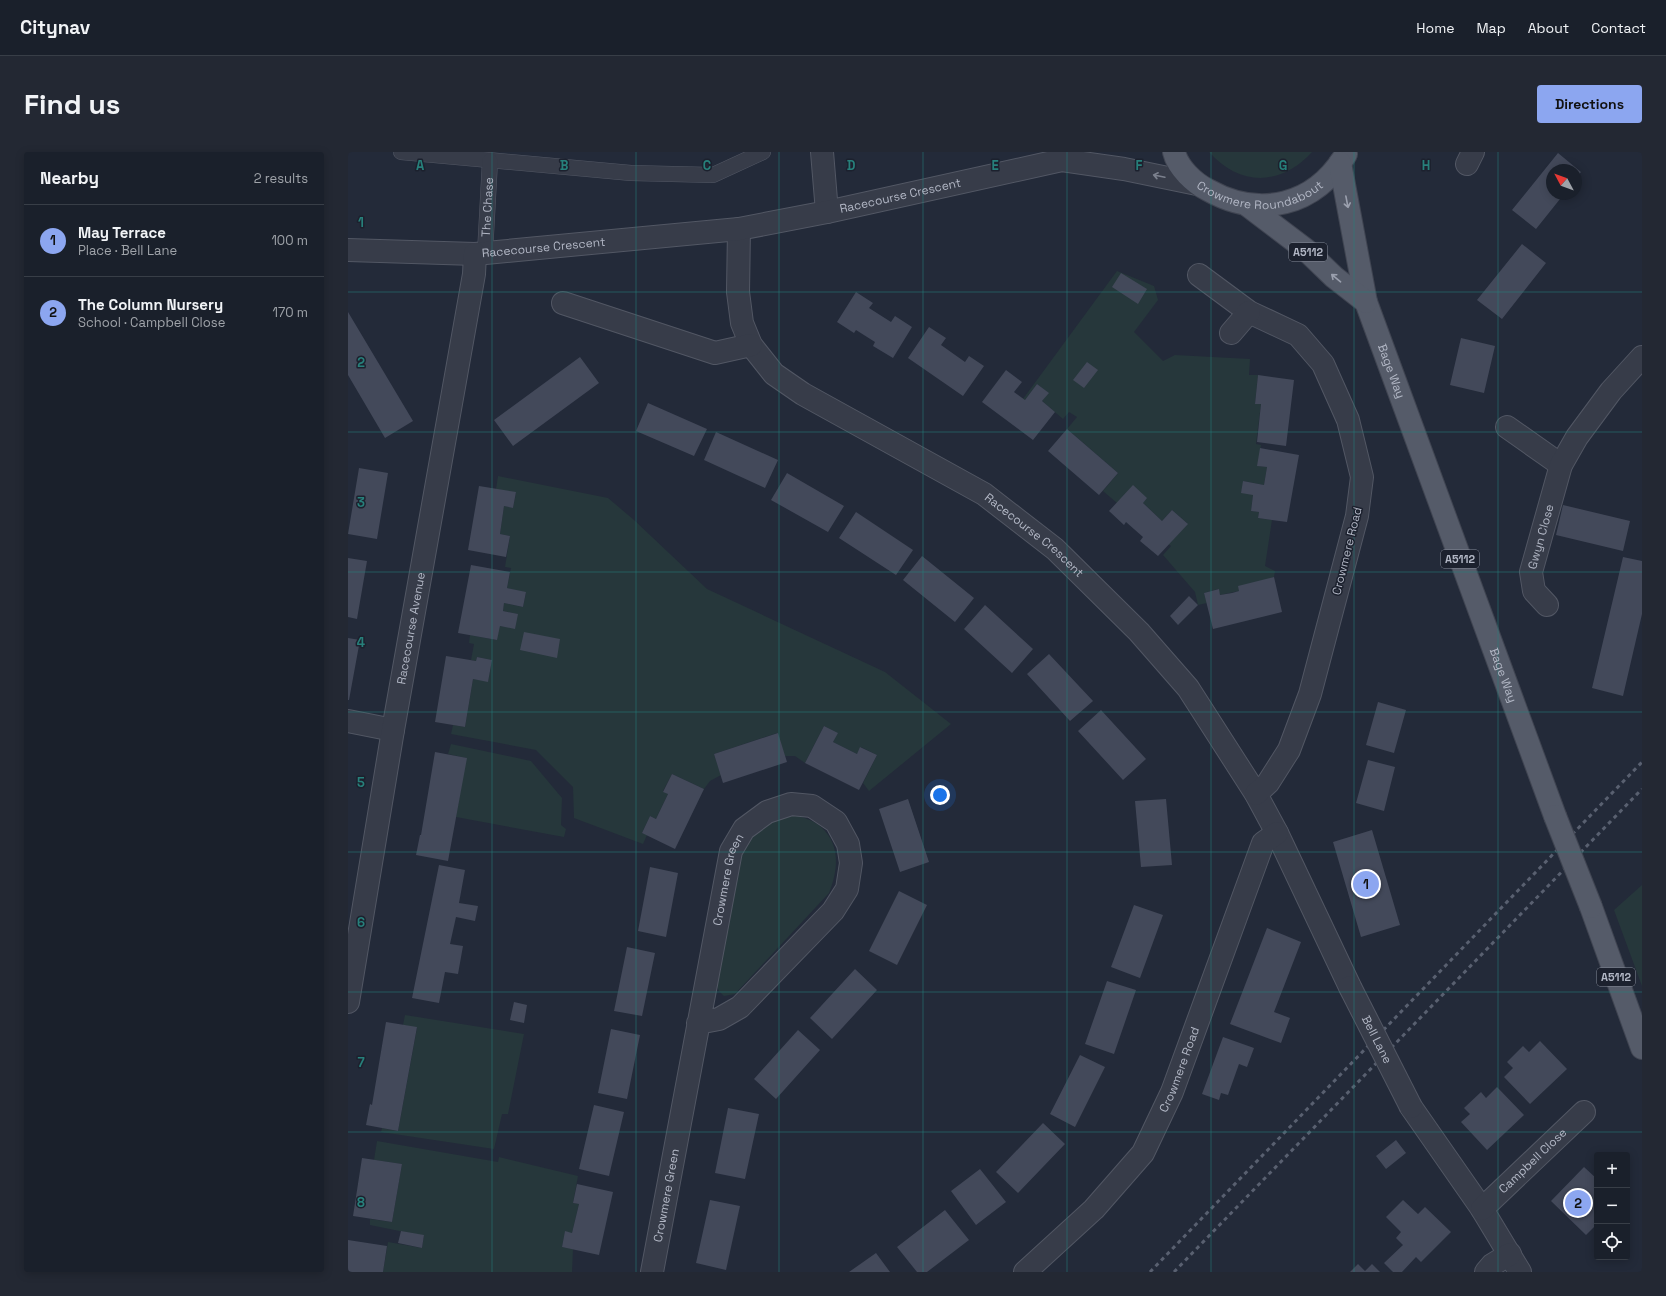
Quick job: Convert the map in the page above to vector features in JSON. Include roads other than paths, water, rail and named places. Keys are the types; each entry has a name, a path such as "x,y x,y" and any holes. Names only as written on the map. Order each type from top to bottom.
{"main road":[{"name":"Crowmere Roundabout","path":"1174,152 1176,160 1197,184 1223,198 1248,205 1263,206 1288,202 1312,192 1344,158"},
{"name":"Bage Way","path":"1344,158 1366,302 1554,816 1591,907 1642,1048"},
{"name":"A5112","path":"1248,205 1305,249 1334,277 1366,302"}],"street":[{"path":"822,152 827,212"},
{"name":"Racecourse Crescent","path":"348,250 480,254 739,229 827,212 1068,156 1197,184"},
{"name":"Racecourse Crescent","path":"739,229 738,292 742,323 751,346 774,374 803,394 984,494 1055,549 1139,632 1188,688 1256,794"},
{"name":"Racecourse Avenue","path":"348,1002 474,274 480,254"},
{"name":"Crowmere Road","path":"1199,275 1249,312 1298,335 1323,364 1348,420 1362,477 1357,516 1310,694 1289,750 1268,783 1256,794"},
{"path":"563,303 715,353 751,346"},
{"path":"1231,333 1249,312"},
{"name":"Gwyn Close","path":"1547,605 1534,591 1532,572 1561,465 1577,437 1611,391 1642,357"},
{"path":"1507,428 1561,465"},
{"path":"348,721 394,730"},
{"name":"Bell Lane","path":"1256,794 1277,833 1350,987 1411,1107 1482,1210 1515,1263"},
{"name":"Crowmere Green","path":"652,1272 698,1024 731,851 744,829 767,812 791,804 812,806 836,822 848,844 851,863 848,889 833,911 740,1007 719,1019 698,1024"},
{"name":"Crowmere Road","path":"1025,1272 1094,1209 1143,1153 1172,1092 1262,843 1277,833"},
{"name":"Campbell Close","path":"1482,1210 1584,1112"},
{"path":"1486,1272 1492,1265 1515,1263"}],"lane":[{"path":"400,152 631,173 713,175 763,152"},
{"name":"The Chase","path":"480,254 490,161"}],"railway":[{"path":"1150,1272 1642,762"},
{"path":"1174,1272 1642,789"}],"place":[{"name":"May Terrace","path":"1366,884"},
{"name":"The Column Nursery","path":"1578,1203"}]}
